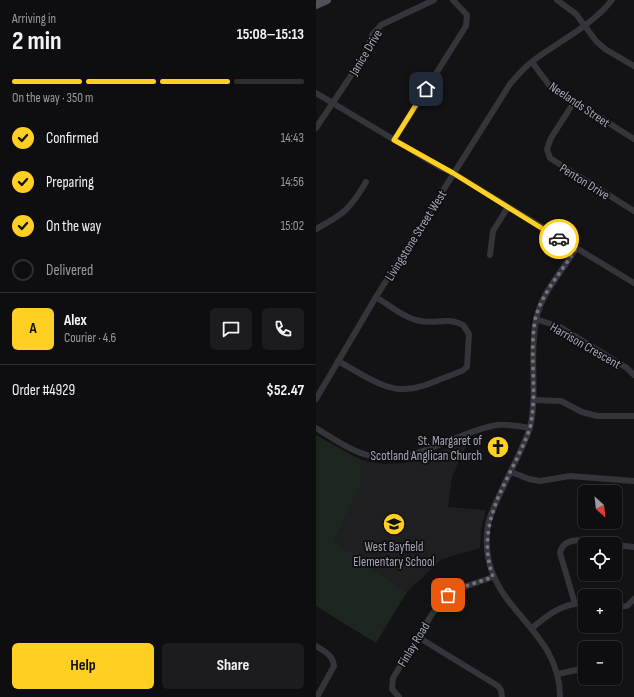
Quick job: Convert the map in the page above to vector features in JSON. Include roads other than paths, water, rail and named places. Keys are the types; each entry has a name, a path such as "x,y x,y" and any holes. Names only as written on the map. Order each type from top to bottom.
{"main road":[{"path":"316,5 327,0"}],"street":[{"name":"Janice Drive","path":"316,128 352,74 367,49 372,35 381,25 434,0"},
{"path":"394,140 466,26 467,15 454,0"},
{"path":"557,0 576,14 586,25 596,41 634,66"},
{"name":"Livingstone Street West","path":"316,399 376,297 510,84 532,62 586,25 605,9 612,0"},
{"name":"Neelands Street","path":"532,62 549,85 634,139"},
{"path":"316,93 394,140 453,173 634,283"},
{"name":"Penton Drive","path":"574,102 551,138 547,148 550,158 560,166 634,211"},
{"path":"316,229 347,210 366,182"},
{"path":"490,255 493,230 508,207"},
{"path":"560,697 558,674 549,652 532,628 504,596 493,577 487,546 488,526 492,510 511,472 530,428 534,400 533,343 536,319 546,294 576,248"},
{"path":"338,361 380,383 401,390 414,388 462,371 467,367 469,334 463,324 453,321 429,322 414,319 376,297"},
{"name":"Harrison Crescent","path":"536,319 560,327 627,368 634,375"},
{"path":"534,400 561,401 582,412 597,416 634,416"},
{"path":"316,428 350,449 365,455 381,458 397,457 415,453 495,425 512,424 530,428"},
{"path":"511,472 529,480 540,481 570,476 634,481"},
{"path":"532,628 552,612 575,604 560,553 562,545 573,540 578,541"},
{"path":"622,546 634,547"},
{"name":"Finlay Road","path":"399,697 393,692 392,682 432,614 448,595 463,587 493,577"},
{"path":"622,606 627,606 634,599"},
{"path":"418,637 498,686 501,690 502,697"},
{"path":"316,646 329,654 334,664 334,669 317,697"},
{"path":"558,674 578,670"}],"place":[{"name":"St. Margaret of Scotland Anglican Church","path":"498,447"},
{"name":"West Bayfield Elementary School","path":"394,524"}]}
